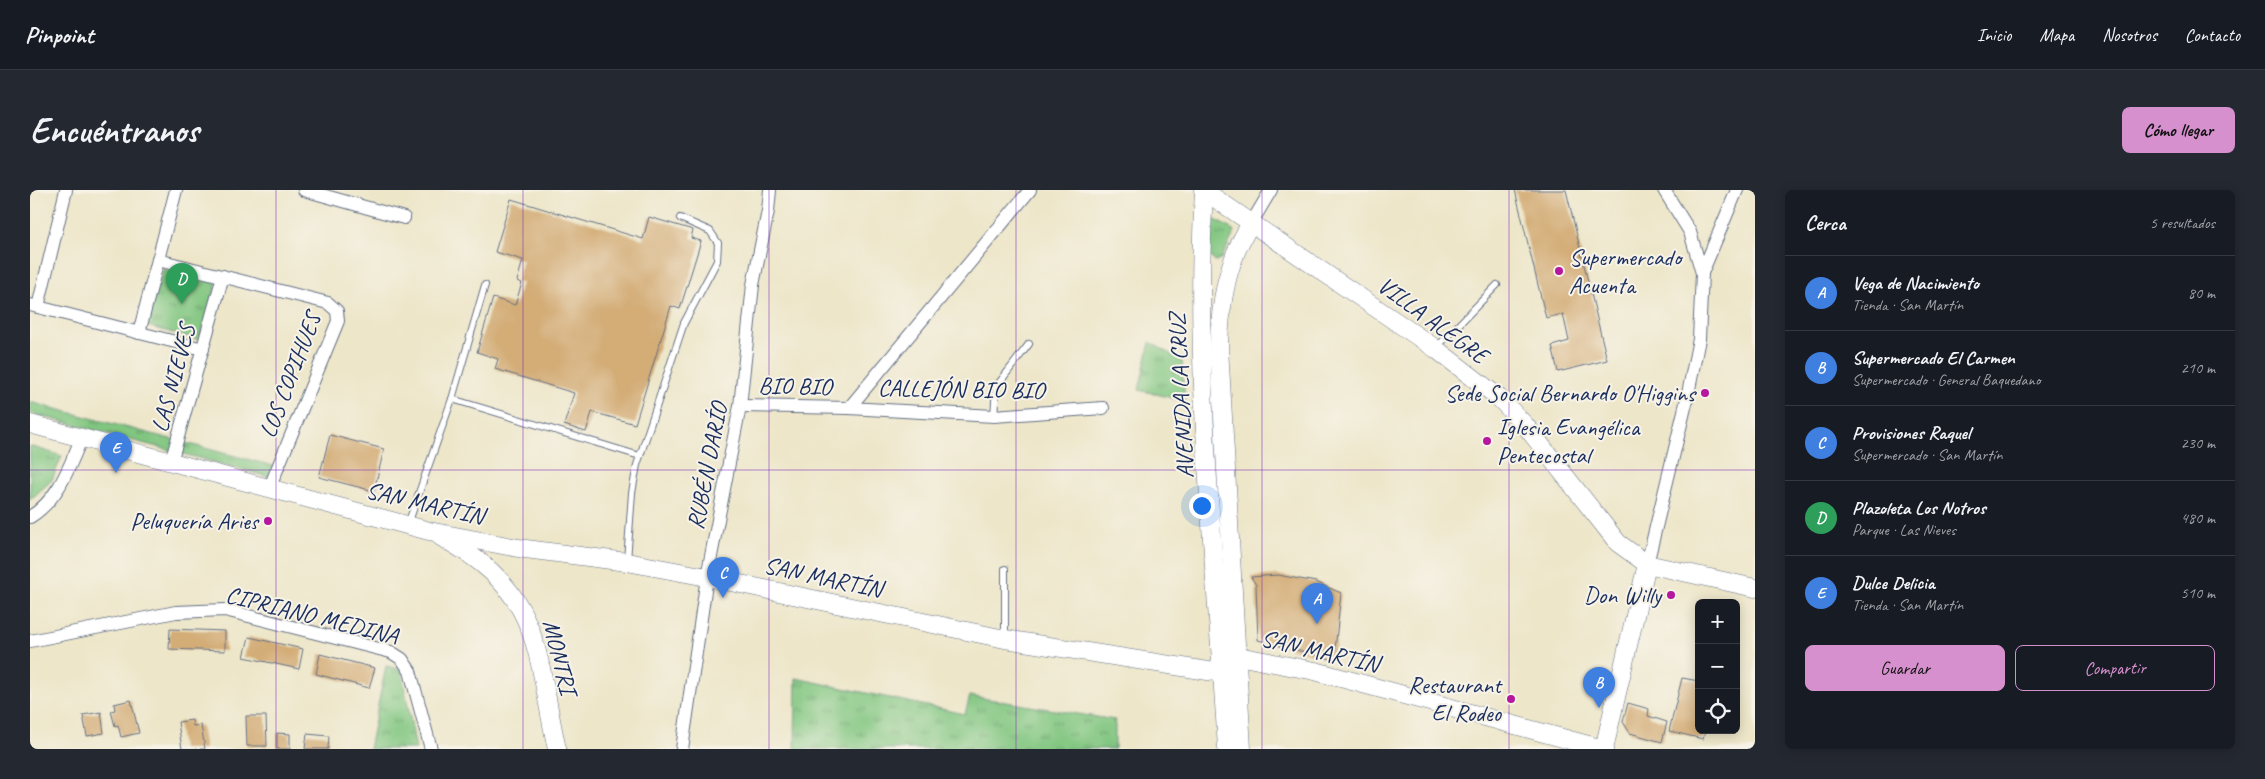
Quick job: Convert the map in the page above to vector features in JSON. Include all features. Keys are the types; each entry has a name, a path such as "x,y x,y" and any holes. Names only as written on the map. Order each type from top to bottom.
{"main road":[{"name":"VILLA ALEGRE","path":"1203,190 1436,349 1498,397 1525,425 1618,543 1647,564"},
{"name":"AVENIDA LA CRUZ","path":"1203,190 1200,268 1201,351 1227,749"},
{"name":"AVENIDA LA CRUZ","path":"1242,749 1219,347 1221,312 1228,273 1237,248 1252,222"},
{"path":"1200,268 1228,273"},
{"name":"SAN MARTÍN","path":"30,424 429,531 518,548 627,562 1005,639 1208,671 1222,669 1238,656 1315,671 1604,749"},
{"name":"MONTRI","path":"429,531 475,558 498,578 517,601 535,639 557,749"},
{"path":"498,578 496,572 499,558 507,551 518,548"},
{"path":"1604,749 1647,564 1755,588"}],"street":[{"path":"66,190 34,306 203,349"},
{"path":"139,333 176,190"},
{"path":"304,190 404,218"},
{"name":"RUBÉN DARÍO","path":"682,749 707,577 740,406 753,285 768,211 770,190"},
{"path":"849,408 1030,190"},
{"path":"1252,222 1271,190"},
{"path":"1647,564 1687,399 1699,339 1702,274 1690,232 1664,190"},
{"path":"1702,274 1737,190"},
{"name":"LOS COPIHUES","path":"158,260 328,303 334,306 338,314 338,321 269,489"},
{"name":"LAS NIEVES","path":"171,462 222,276"},
{"name":"BIO BIO","path":"740,406 849,408"},
{"name":"CALLEJÓN BIO BIO","path":"849,408 994,416 1103,408"},
{"path":"30,517 48,504 63,480 82,437"},
{"name":"CIPRIANO MEDINA","path":"30,641 176,612 225,610 391,652 402,658 410,671 431,749"}],"lane":[{"path":"627,562 632,493 640,456 684,323 716,261 718,243 710,231 680,218"},
{"path":"407,525 452,399 485,285"},
{"path":"1436,349 1496,285"},
{"path":"994,416 996,387 1029,344"},
{"path":"452,399 640,456"},
{"path":"1005,569 1005,639"}],"green space":[{"path":"1212,218 1235,231 1221,260 1215,261 1209,256"},
{"path":"163,269 217,283 199,340 147,326"},
{"path":"1150,342 1182,361 1185,401 1139,390"},
{"path":"30,402 277,467 273,478 30,413"},
{"path":"30,446 62,456 52,480 30,500"},
{"path":"386,666 401,669 416,749 369,749"},
{"path":"796,678 965,714 970,696 1115,720 1115,749 795,749"}],"building":[{"path":"1515,190 1566,190 1607,360 1558,372 1552,346 1569,341 1563,314 1546,318"},
{"path":"511,199 643,239 649,217 693,230 691,238 701,241 680,309 671,306 635,424 592,412 586,432 564,425 574,393 495,369 498,359 477,352 493,298 515,305 522,283 517,281 523,260 495,252"},
{"path":"330,435 384,449 374,491 319,477"},
{"path":"1278,575 1316,582 1341,593 1334,660 1258,640 1256,585 1251,577"},
{"path":"170,629 225,631 225,651 169,649"},
{"path":"249,637 303,649 299,669 244,657"},
{"path":"320,654 375,668 369,688 316,674"},
{"path":"1682,678 1695,680 1695,734 1705,734 1703,739 1669,731"},
{"path":"131,700 139,733 121,737 118,725 115,726 111,711 115,710 114,704"},
{"path":"1628,703 1649,709 1648,716 1667,722 1662,742 1630,733 1623,722"},
{"path":"101,712 104,733 87,736 83,715"},
{"path":"246,716 266,716 267,746 247,746"},
{"path":"192,720 193,726 201,725 205,749 182,749 178,722"},
{"path":"277,733 290,734 290,749 277,749"},
{"path":"307,734 329,736 328,749 305,749"}],"place":[{"name":"Supermercado Acuenta","path":"1559,271"},
{"name":"Plazoleta Los Notros","path":"182,304"},
{"name":"Sede Social Bernardo O'Higgins","path":"1705,393"},
{"name":"Iglesia Evangélica Pentecostal","path":"1487,441"},
{"name":"Dulce Delicia","path":"116,473"},
{"name":"Peluquería Aries","path":"268,521"},
{"name":"Don Willy","path":"1671,595"},
{"name":"Provisiones Raquel","path":"723,598"},
{"name":"Vega de Nacimiento","path":"1317,624"},
{"name":"Restaurant El Rodeo","path":"1511,699"},
{"name":"Supermercado El Carmen","path":"1599,708"}]}
